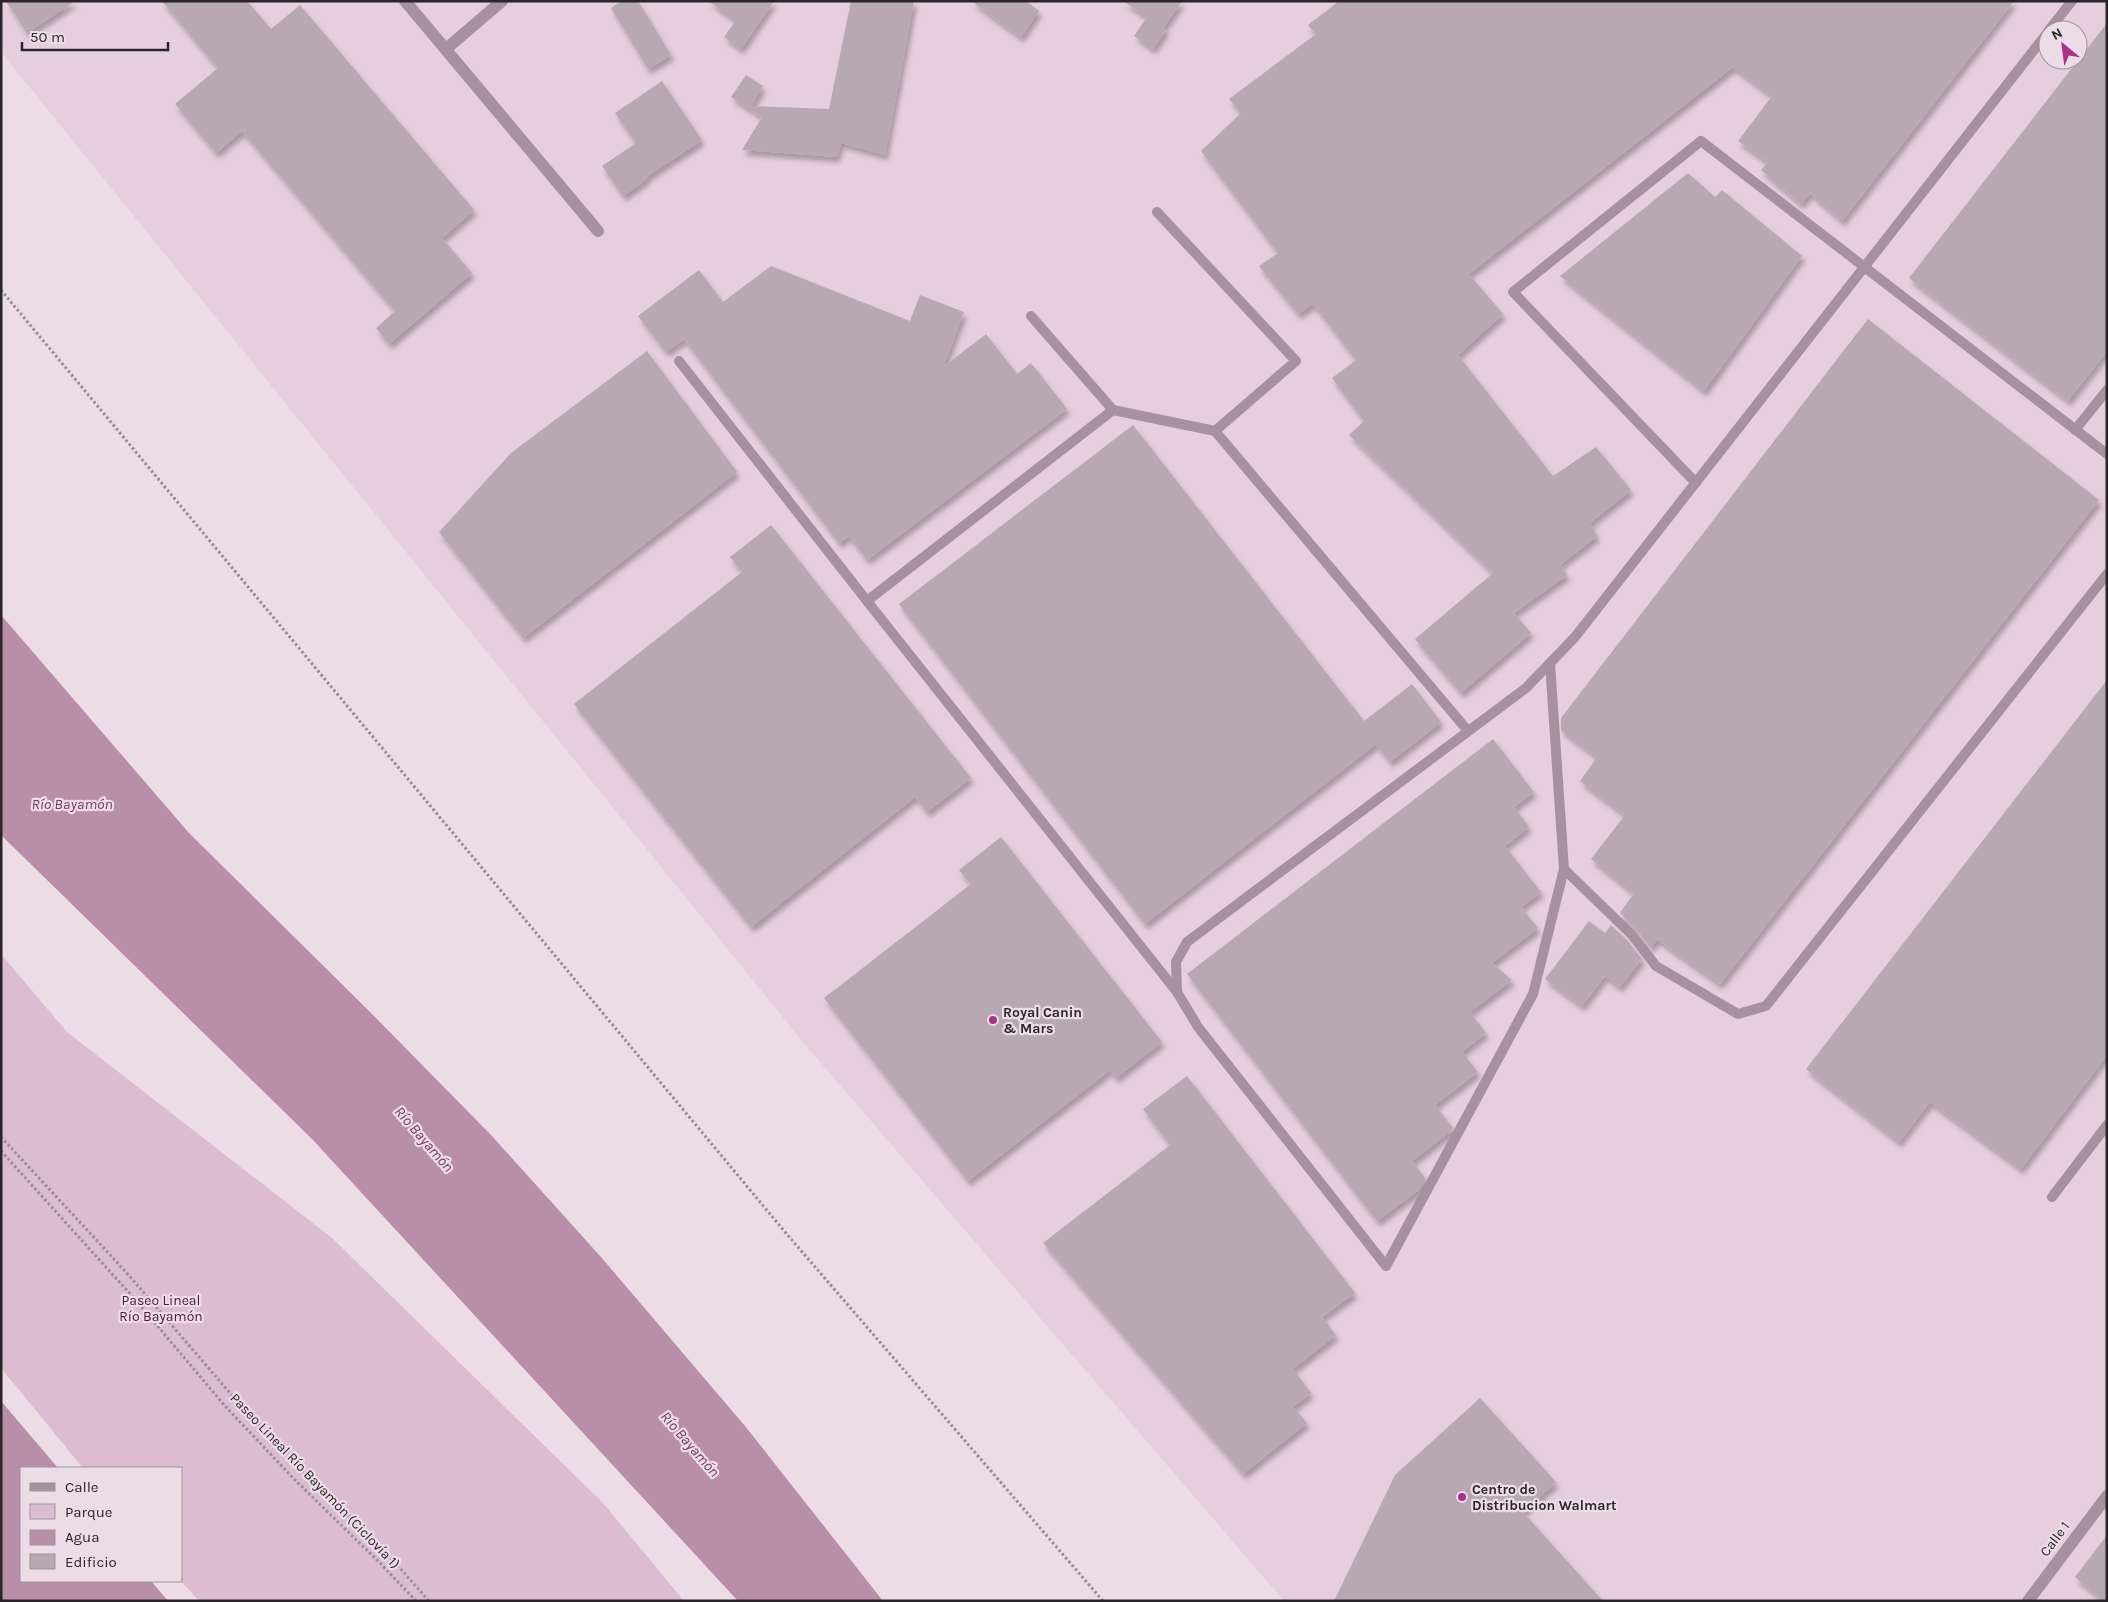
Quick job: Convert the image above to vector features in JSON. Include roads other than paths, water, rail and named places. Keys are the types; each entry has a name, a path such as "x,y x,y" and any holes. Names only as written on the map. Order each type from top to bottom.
{"street":[{"path":"405,1 598,231"},
{"path":"446,49 502,1"},
{"name":"Calle 1","path":"2028,1601 2107,1496"}],"lane":[{"path":"2057,20 2072,1"},
{"path":"1177,992 1176,962 1187,942 1526,688 1575,637 2038,45"},
{"path":"1696,483 1513,292 1701,141 2107,454"},
{"path":"1156,212 1296,361 1215,431"},
{"path":"1031,316 1114,410 1215,431 1468,731"},
{"path":"679,361 1177,992 1198,1027 1386,1266 1533,994 1564,869 1550,663"},
{"path":"2075,430 2107,390"},
{"path":"867,601 1114,410"},
{"path":"1564,869 1632,935 1656,966 1738,1014 1766,1006 2107,574"},
{"path":"2052,1197 2107,1125"}],"water":[{"name":"Río Bayamón","path":"1,615 189,833 491,1135 601,1257 745,1426 883,1601 738,1601 312,1139 1,835"},
{"path":"1,1401 57,1467 20,1467 20,1582 152,1582 168,1601 1,1601"}],"place":[{"name":"Royal Canin & Mars","path":"993,1020"},
{"name":"Centro de Distribucion Walmart","path":"1462,1497"}],"park label":[{"name":"Paseo Lineal Río Bayamón","path":"161,1308"}]}
